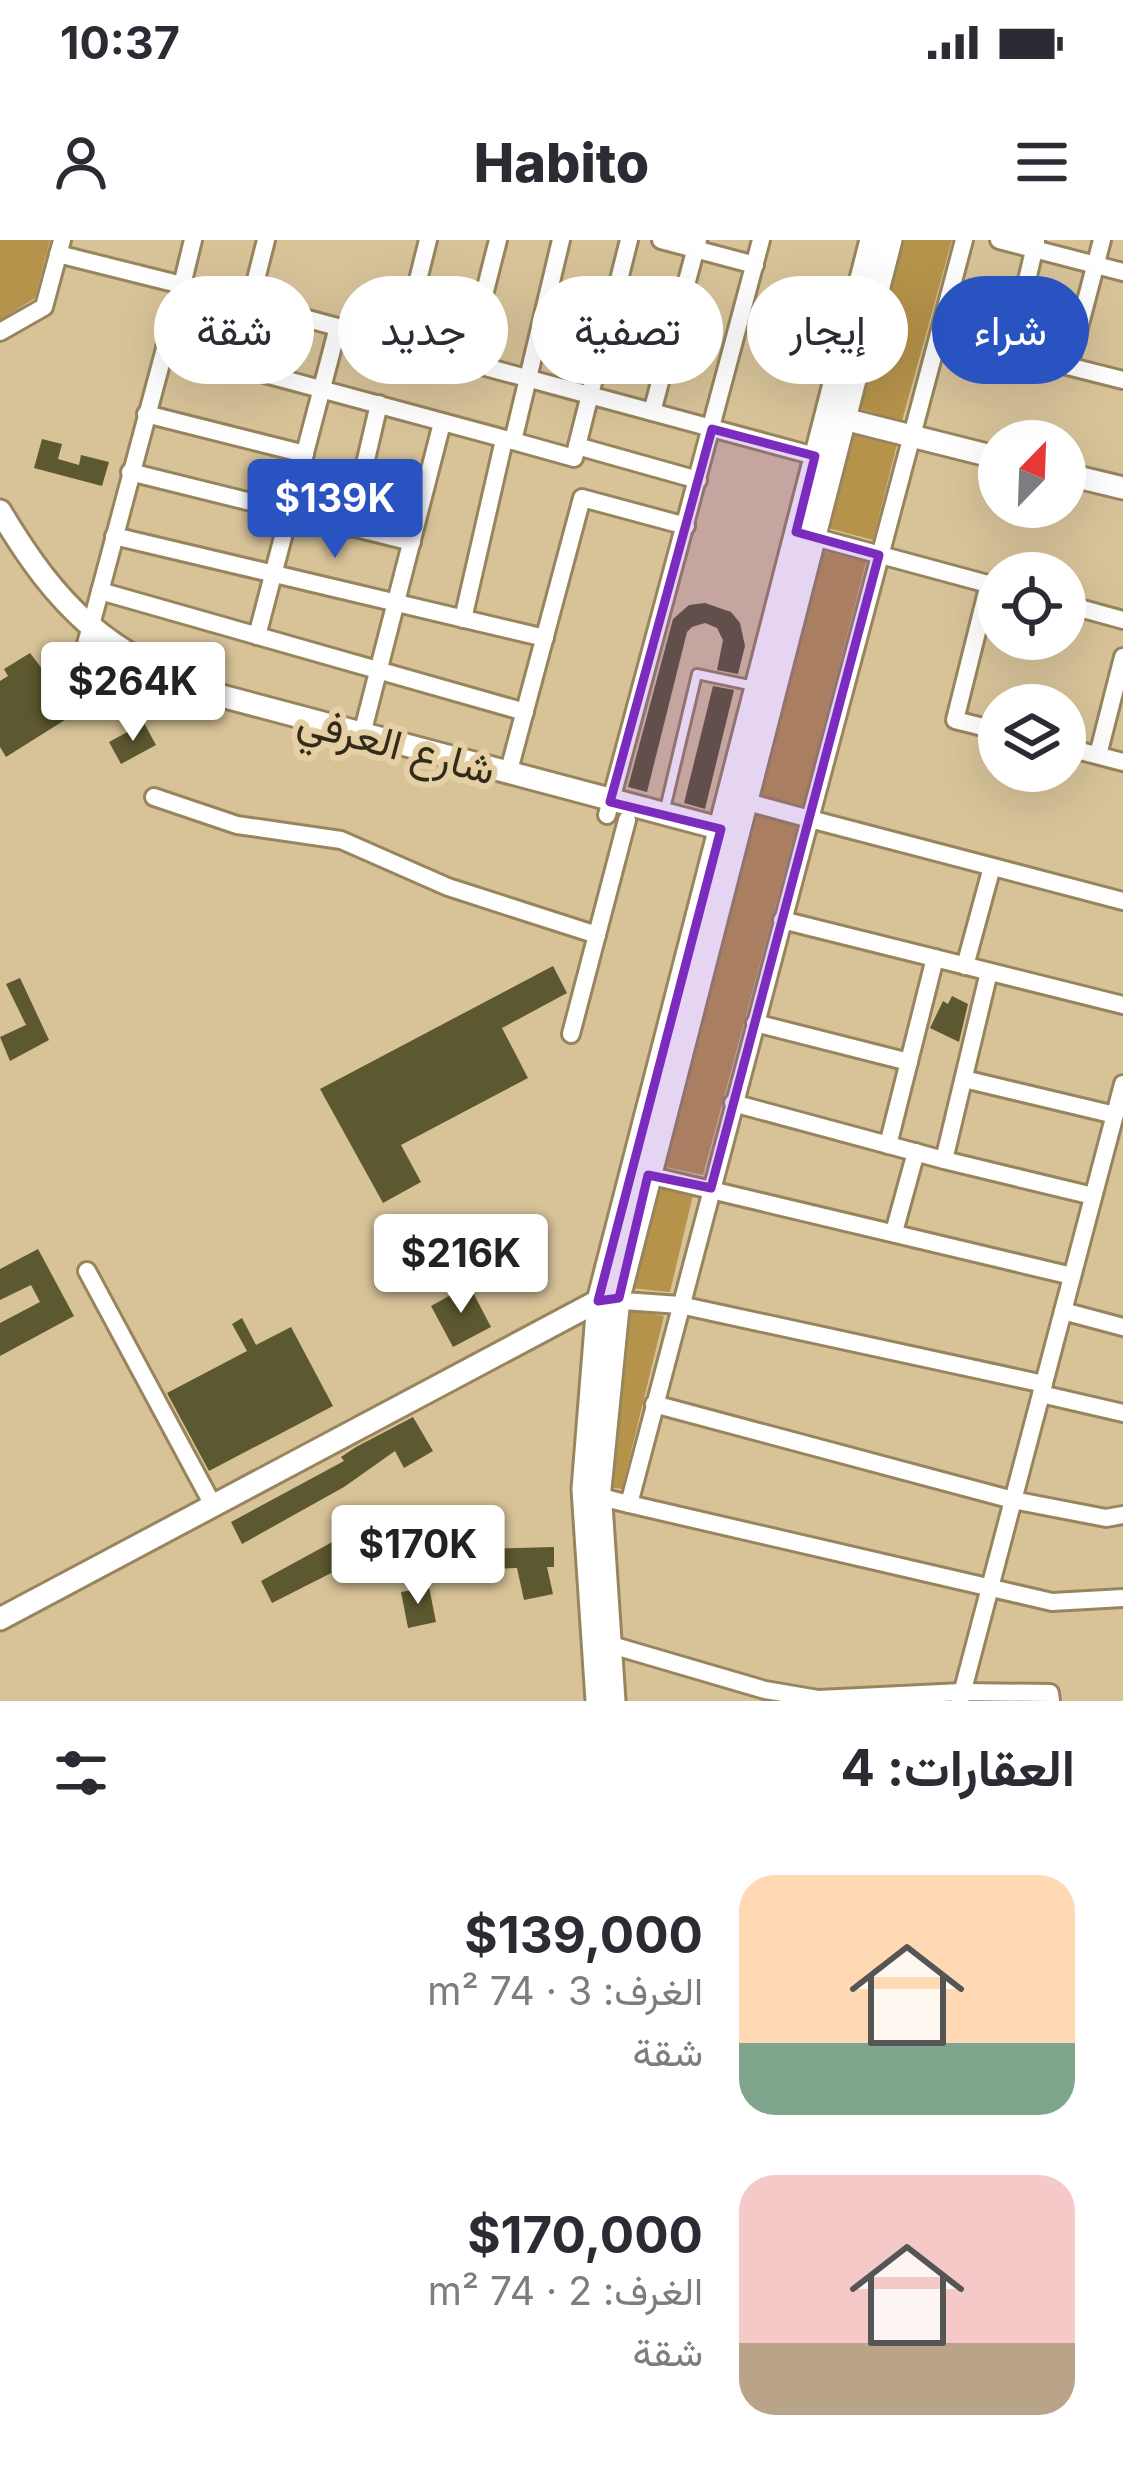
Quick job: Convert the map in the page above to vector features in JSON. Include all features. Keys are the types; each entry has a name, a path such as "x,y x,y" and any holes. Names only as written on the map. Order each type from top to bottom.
{"main road":[{"path":"614,1701 601,1497 608,1300 648,1174 747,802 805,534 815,456 871,240"},
{"path":"597,1701 583,1489 608,1300 757,687 844,419 891,240"},
{"path":"844,419 978,453"},
{"path":"1086,479 1123,488"},
{"name":"شارع العرفي","path":"0,511 30,561 88,637 158,673 214,694 508,774 615,812 664,815 720,836"},
{"name":"شارع العرفي","path":"0,538 19,569 88,637 152,685 210,707 720,836"},
{"path":"0,1619 608,1300"}],"street":[{"path":"184,276 193,240"},
{"path":"257,276 266,240"},
{"path":"419,276 428,240"},
{"path":"490,276 499,240"},
{"path":"463,619 561,240"},
{"path":"310,384 574,458 629,240"},
{"path":"662,240 697,244 755,265"},
{"path":"571,1034 597,935 615,812 761,240"},
{"path":"955,276 964,240"},
{"path":"999,240 1035,244 1123,272"},
{"path":"1089,288 1102,240"},
{"path":"652,412 697,244"},
{"path":"1028,276 1035,244"},
{"path":"0,332 44,307 60,247 154,276"},
{"path":"257,636 338,327 314,320"},
{"path":"629,1504 932,361"},
{"path":"1089,371 1123,380"},
{"path":"508,373 815,456"},
{"path":"88,637 155,384"},
{"path":"350,528 379,404"},
{"path":"146,414 305,454"},
{"path":"362,734 442,423"},
{"path":"577,446 698,480"},
{"path":"130,472 412,542"},
{"path":"508,774 583,498 686,526"},
{"path":"805,534 978,581"},
{"path":"114,536 545,638"},
{"path":"100,591 525,712"},
{"path":"1086,610 1123,620"},
{"path":"978,640 955,720 978,725"},
{"path":"1098,755 1123,657"},
{"path":"1086,752 1123,762"},
{"path":"154,797 237,825 341,840 448,887 597,935"},
{"path":"747,802 1123,901"},
{"path":"965,966 992,867"},
{"path":"782,920 1123,1005"},
{"path":"888,1145 935,958"},
{"path":"944,1160 989,972"},
{"path":"754,1023 909,1062"},
{"path":"964,1079 1115,1115"},
{"path":"961,1696 1123,1084"},
{"path":"733,1103 1093,1196"},
{"path":"894,1232 916,1152"},
{"path":"648,1174 1072,1276"},
{"path":"87,1271 212,1505"},
{"path":"608,1300 680,1305 1042,1389 1123,1413"},
{"path":"1063,1311 1123,1328"},
{"path":"654,1404 1013,1500 1106,1518 1123,1515"},
{"path":"601,1497 1052,1603 1123,1598"},
{"path":"608,1644 766,1690 818,1699 1050,1694 1051,1701"}],"lane":[{"path":"664,815 698,674 757,687"}],"highlighted area":[{"path":"712,429 815,456 796,532 879,555 711,1188 648,1175 619,1298 598,1301 721,829 610,802"}],"shaded area":[{"path":"0,240 50,240 35,298 0,320"},
{"path":"903,240 952,240 942,276 932,276 932,312 902,421 858,408 864,384 908,384 908,276 893,276"},
{"path":"853,432 897,444 873,540 828,528"},
{"path":"819,550 866,562 803,806 759,795"},
{"path":"753,814 797,826 703,1175 661,1166"},
{"path":"657,1188 693,1195 670,1292 630,1288"},
{"path":"628,1310 664,1316 622,1489 609,1487"}],"building":[{"path":"42,439 62,444 58,459 79,465 81,455 109,462 102,486 34,468"},
{"path":"705,603 731,612 740,623 745,646 738,674 717,670 723,640 717,628 705,623 687,632 647,792 628,787 673,619 689,605"},
{"path":"30,653 56,698 60,696 68,718 6,757 0,747 0,681 8,676 4,669"},
{"path":"713,686 734,690 705,809 684,803"},
{"path":"144,723 156,745 121,764 109,742"},
{"path":"553,966 567,993 502,1028 528,1078 401,1145 421,1182 383,1203 320,1089"},
{"path":"20,978 49,1040 10,1061 0,1037 26,1025 6,984"},
{"path":"952,996 968,1004 959,1042 930,1028 943,1001 948,1004"},
{"path":"38,1249 74,1316 0,1356 0,1323 40,1302 31,1285 0,1300 0,1269"},
{"path":"469,1285 491,1327 453,1347 431,1306"},
{"path":"242,1318 256,1345 291,1327 333,1406 209,1471 167,1393 247,1351 232,1324"},
{"path":"413,1417 433,1451 404,1468 395,1451 344,1487 242,1544 231,1522 344,1461 341,1457 356,1447"},
{"path":"336,1540 349,1564 272,1603 261,1581"},
{"path":"554,1547 554,1567 547,1567 553,1594 524,1600 517,1568 479,1569 479,1549"},
{"path":"429,1587 436,1622 408,1628 401,1592"}]}
